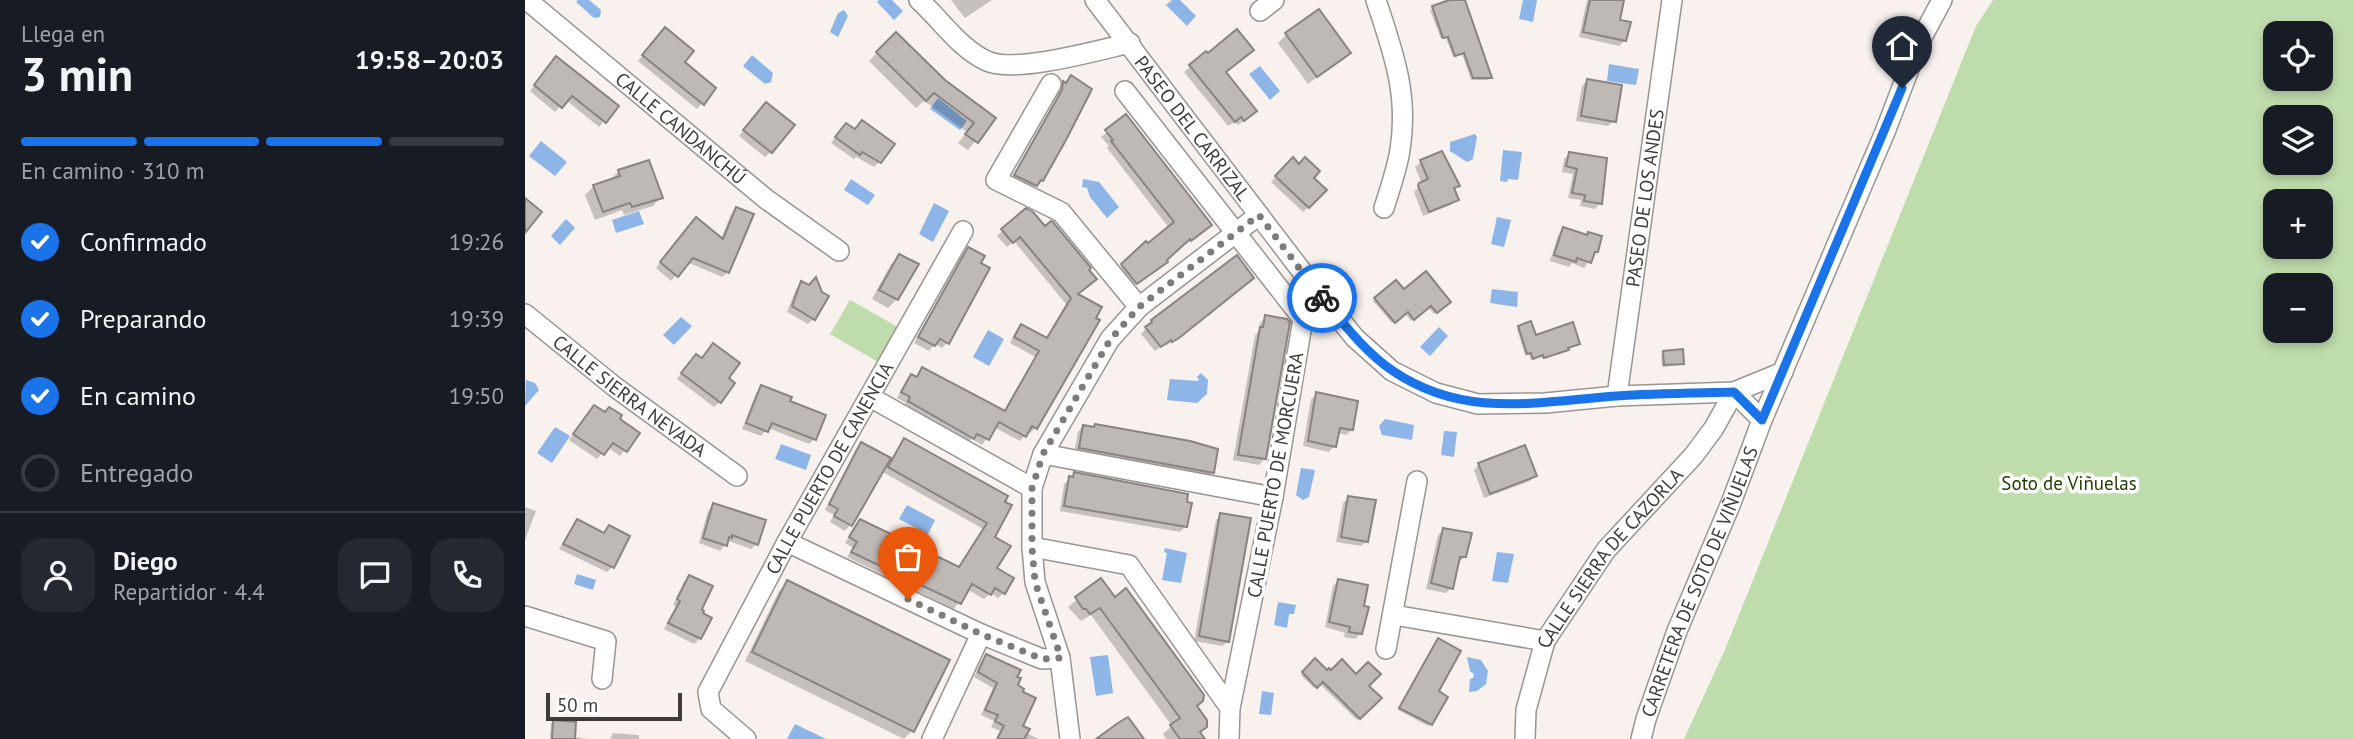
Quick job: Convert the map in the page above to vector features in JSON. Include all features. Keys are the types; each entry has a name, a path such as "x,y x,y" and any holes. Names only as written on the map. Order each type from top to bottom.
{"street":[{"name":"CALLE CANDANCHÚ","path":"527,0 766,199 839,251"},
{"path":"919,0 968,50 989,63 1015,64 1059,60 1130,43"},
{"name":"PASEO DEL CARRIZAL","path":"1095,0 1355,338 1392,371 1436,393 1478,404 1545,403 1618,396 1734,392 1783,372"},
{"path":"1376,0 1397,61 1403,92 1400,152 1384,208"},
{"name":"PASEO DE LOS ANDES","path":"1618,396 1672,0"},
{"name":"CARRETERA DE SOTO DE VIÑUELAS","path":"1641,739 1677,631 1731,503 1762,420 1885,132 1919,43 1942,0"},
{"path":"1051,84 996,180 1061,212 1139,307"},
{"name":"CALLE PUERTO DE MORCUERA","path":"1125,91 1303,319 1273,497 1230,708 1229,739"},
{"path":"1070,739 1061,658 1035,582 1032,488 1043,454 1110,340 1139,307 1259,215"},
{"name":"CALLE PUERTO DE CANENCIA","path":"746,739 711,709 708,692 787,542 963,231"},
{"name":"CALLE SIERRA NEVADA","path":"525,314 615,387 737,476"},
{"path":"1734,392 1762,420"},
{"name":"CALLE SIERRA DE CAZORLA","path":"1525,739 1526,710 1545,641 1607,550 1694,455 1714,428 1734,392"},
{"path":"870,397 1032,488"},
{"path":"1043,454 1273,497"},
{"path":"1387,649 1417,481"},
{"path":"787,542 981,634 1042,659 1061,658"},
{"path":"1032,547 1129,565 1230,708"},
{"path":"1394,615 1545,641"},
{"path":"525,616 606,641 602,679"},
{"path":"932,739 981,634"}],"green space":[{"name":"Soto de Viñuelas","path":"1993,0 2354,0 2354,739 1684,739 1724,652 1976,26"},
{"path":"850,300 898,327 878,362 830,334"}],"water":[{"path":"589,0 601,10 600,17 594,18 576,2"},
{"path":"892,0 903,11 894,20 877,2"},
{"path":"1172,0 1180,0 1196,16 1187,26 1166,5"},
{"path":"1523,0 1537,0 1533,22 1519,19"},
{"path":"844,10 848,16 838,37 830,32 838,13"},
{"path":"752,55 773,73 771,82 765,84 743,66"},
{"path":"1609,64 1639,69 1636,85 1607,81"},
{"path":"1260,66 1280,91 1270,100 1249,74"},
{"path":"938,98 967,121 960,130 930,109"},
{"path":"1475,134 1477,137 1473,159 1467,162 1450,151 1450,142"},
{"path":"541,141 567,162 555,176 529,156"},
{"path":"1503,150 1522,152 1518,180 1500,181"},
{"path":"851,179 875,195 868,205 844,190"},
{"path":"1083,179 1099,182 1119,207 1107,218 1090,197 1087,188 1082,187"},
{"path":"934,203 949,211 933,242 919,234"},
{"path":"639,211 644,224 616,233 612,220"},
{"path":"1497,217 1511,220 1504,247 1491,244"},
{"path":"566,219 575,228 560,245 551,236"},
{"path":"1492,289 1518,292 1517,307 1490,303"},
{"path":"681,317 692,326 674,345 663,335"},
{"path":"1439,327 1448,336 1430,356 1420,347"},
{"path":"988,330 1004,339 989,366 973,357"},
{"path":"1201,373 1208,380 1207,394 1197,403 1167,400 1170,379 1198,381 1197,377"},
{"path":"526,380 535,383 539,390 525,406"},
{"path":"1385,419 1414,425 1412,440 1382,435 1379,426"},
{"path":"555,427 570,436 552,463 537,453"},
{"path":"1444,431 1457,432 1454,457 1441,455"},
{"path":"781,444 811,455 806,470 775,459"},
{"path":"1301,468 1315,470 1309,497 1303,500 1296,495"},
{"path":"907,505 935,520 928,534 899,519"},
{"path":"1165,548 1187,553 1181,583 1162,580 1167,553 1164,552"},
{"path":"1497,552 1514,554 1508,583 1492,581"},
{"path":"577,574 596,580 593,590 574,584"},
{"path":"1278,602 1296,605 1294,614 1289,614 1287,628 1274,625"},
{"path":"1108,655 1113,693 1096,696 1090,657"},
{"path":"1467,657 1481,660 1488,671 1486,684 1477,691 1469,692 1470,679 1474,674 1470,671"},
{"path":"1262,691 1274,693 1271,715 1259,714"},
{"path":"795,724 826,739 787,739"}],"building":[{"path":"1449,0 1465,0 1492,78 1473,78 1464,53 1455,56 1448,37 1443,38 1432,6"},
{"path":"1590,0 1624,0 1620,20 1631,22 1626,41 1583,32"},
{"path":"1319,9 1351,53 1317,77 1285,33"},
{"path":"665,27 694,51 685,62 716,88 704,105 642,55"},
{"path":"1237,29 1254,50 1226,72 1257,111 1244,121 1241,117 1235,122 1189,65"},
{"path":"896,32 945,80 996,118 978,143 965,134 974,123 934,93 926,101 876,52"},
{"path":"556,56 619,106 606,123 572,96 562,108 534,85"},
{"path":"1071,75 1092,89 1043,181 1037,186 1014,175 1062,90 1063,81 1066,83"},
{"path":"1587,79 1622,85 1616,122 1581,116"},
{"path":"766,102 795,125 772,153 743,130"},
{"path":"1126,114 1212,225 1191,241 1190,239 1167,260 1168,262 1137,284 1121,264 1146,241 1148,243 1174,222 1105,130"},
{"path":"862,120 895,144 881,163 862,152 860,155 835,137 846,123 855,129"},
{"path":"1442,151 1460,186 1454,188 1459,200 1429,212 1418,186 1428,179 1420,160"},
{"path":"1569,152 1607,158 1602,204 1584,201 1585,195 1572,193 1577,169 1566,166"},
{"path":"1293,157 1299,164 1305,157 1320,171 1314,178 1327,190 1309,208 1275,176"},
{"path":"649,160 663,198 632,207 630,203 603,212 593,185 620,176 618,170"},
{"path":"525,198 542,212 525,233"},
{"path":"736,207 754,214 729,273 693,258 678,277 660,262 696,217 723,239"},
{"path":"1026,208 1045,226 1053,222 1091,268 1089,270 1097,279 1078,294 1102,307 1096,318 1100,320 1037,429 1032,426 1026,437 999,422 989,440 977,434 974,439 908,401 910,397 901,392 911,374 917,377 922,367 1005,411 1039,351 1014,337 1021,324 1047,338 1071,298 1020,237 1013,243 1001,229"},
{"path":"1563,227 1587,235 1588,232 1602,236 1598,252 1595,252 1591,263 1577,258 1576,262 1554,255"},
{"path":"968,247 985,256 981,263 990,268 949,344 940,339 935,346 918,337"},
{"path":"899,254 919,264 898,300 879,290"},
{"path":"1237,255 1254,278 1179,338 1161,347 1145,327"},
{"path":"1426,271 1451,302 1437,313 1431,306 1414,320 1408,312 1395,323 1374,298 1396,280 1404,289"},
{"path":"816,277 822,292 829,296 815,320 792,306 801,281 809,285"},
{"path":"1265,315 1290,322 1266,459 1238,455 1260,327 1263,327"},
{"path":"1531,321 1536,335 1573,322 1580,344 1544,358 1543,355 1533,359 1531,353 1527,354 1518,326"},
{"path":"713,343 740,363 729,378 735,383 721,403 681,373 696,354 702,358"},
{"path":"1683,349 1684,364 1664,365 1663,351"},
{"path":"761,385 792,397 790,401 826,415 816,440 772,423 768,432 746,423"},
{"path":"1316,392 1358,401 1353,430 1340,428 1336,447 1308,441"},
{"path":"594,405 605,412 609,407 622,415 620,419 640,433 627,452 613,443 604,455 573,434"},
{"path":"1095,424 1190,441 1218,449 1214,473 1079,448 1083,425 1094,427"},
{"path":"904,438 1008,496 1005,502 1012,505 995,537 1011,546 997,568 1014,578 1005,594 995,588 991,595 972,584 961,604 851,552 857,542 849,537 860,519 959,567 987,523 888,467"},
{"path":"861,442 891,458 852,526 834,516 838,509 829,504"},
{"path":"1525,445 1537,476 1490,494 1478,463"},
{"path":"1074,472 1188,494 1187,502 1192,503 1187,527 1064,506 1069,476 1073,477"},
{"path":"1348,496 1376,500 1368,542 1341,537"},
{"path":"713,503 766,520 758,545 732,535 727,546 703,538"},
{"path":"1220,513 1251,518 1229,642 1199,636"},
{"path":"577,519 604,533 609,525 630,536 614,568 563,544"},
{"path":"1443,528 1472,533 1466,557 1460,557 1453,589 1431,583"},
{"path":"689,575 713,586 702,609 703,613 712,618 701,639 668,623 680,601 677,599"},
{"path":"1101,578 1115,597 1126,588 1204,695 1203,701 1197,706 1207,720 1207,727 1200,732 1205,739 1180,739 1170,725 1180,718 1100,608 1090,614 1075,597"},
{"path":"1338,579 1368,585 1364,606 1369,607 1362,634 1349,632 1350,627 1329,622"},
{"path":"787,580 950,660 914,732 752,652"},
{"path":"1438,638 1461,651 1439,691 1448,697 1432,725 1399,708"},
{"path":"986,654 1021,670 1017,677 1021,678 1018,685 1024,689 1023,692 1036,698 1023,726 1030,729 1024,739 997,739 1004,726 995,721 998,715 985,710 997,683 978,672"},
{"path":"1315,658 1327,670 1331,670 1342,659 1356,674 1368,662 1381,674 1369,686 1382,698 1360,719 1323,682 1317,688 1302,672"},
{"path":"1128,717 1144,739 1096,739 1118,723"},
{"path":"553,720 576,722 575,739 552,739"}],"way so far":[{"path":"908,599 981,634 1042,659 1061,658 1035,582 1032,488 1043,454 1110,340 1139,307 1259,215 1322,298"}],"route":[{"path":"1322,298 1355,338 1392,371 1436,393 1478,404 1545,403 1618,396 1734,392 1762,420 1902,88"}]}
